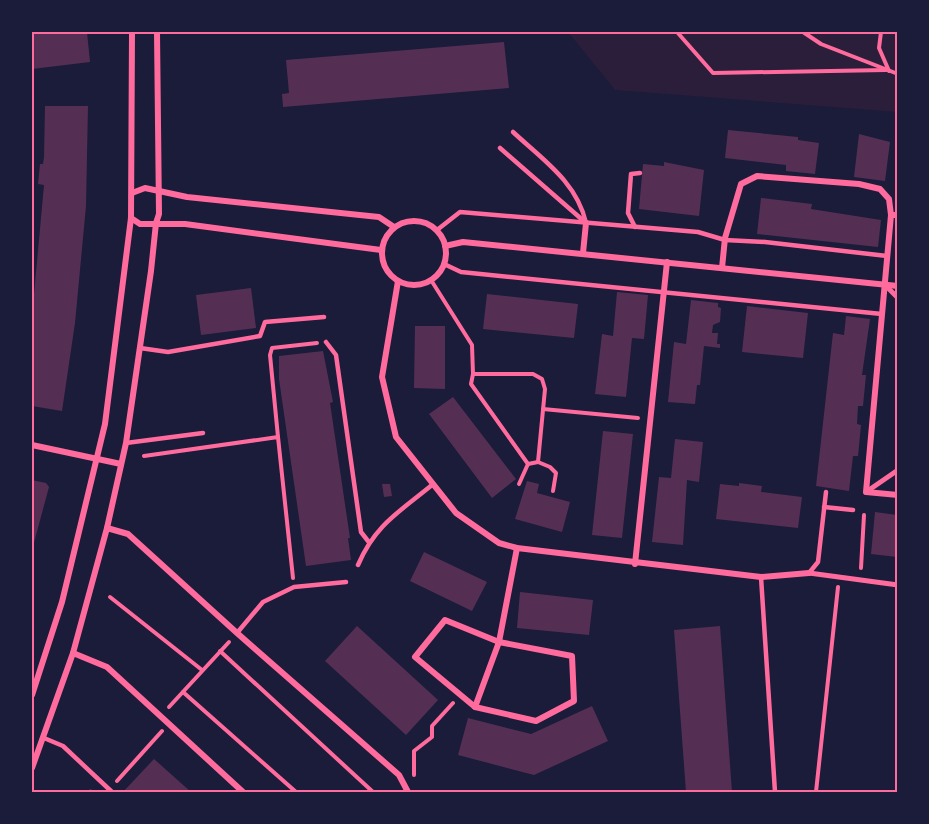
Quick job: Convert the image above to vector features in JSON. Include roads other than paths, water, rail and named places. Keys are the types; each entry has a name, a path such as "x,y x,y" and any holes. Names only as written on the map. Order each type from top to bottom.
{"street":[{"path":"32,695 62,602 105,424 131,218 132,32"},
{"path":"32,768 73,653 107,528 126,443 159,214 157,32"},
{"path":"723,268 724,240 741,184 757,176 859,184 880,189 890,199 894,215 887,256 866,492"},
{"path":"132,193 145,188 187,197 380,217 394,227"},
{"path":"131,218 140,224 185,224 381,250"},
{"path":"416,220 437,230 445,246 444,264 431,280 420,285 398,281 385,268 381,250 383,241 394,227 416,220"},
{"path":"583,253 586,223"},
{"path":"445,246 463,242 897,286"},
{"path":"634,564 667,262"},
{"path":"398,281 382,378 396,437 432,486 456,513 499,543 517,548 634,564 761,577 809,573 897,585"},
{"path":"885,285 897,298"},
{"path":"32,445 121,464"},
{"path":"866,492 897,472 897,462"},
{"path":"866,492 897,495"},
{"path":"107,528 128,534 399,775 408,792"},
{"path":"475,707 499,642 517,548"},
{"path":"445,620 499,642 572,656 574,701 536,721 475,707 415,657 445,620"},
{"path":"73,653 107,667 243,792"}],"lane":[{"path":"513,132 567,182 582,203 586,223"},
{"path":"500,148 586,223"},
{"path":"635,227 628,213 632,174 640,173"},
{"path":"437,230 460,212 698,232 724,240 765,242 887,256"},
{"path":"444,264 461,272 882,314"},
{"path":"140,348 168,352 260,336 265,322 324,316"},
{"path":"326,342 336,355 361,532 369,541"},
{"path":"126,443 203,433"},
{"path":"358,565 369,541 386,522 432,486"},
{"path":"809,573 818,562 826,492"},
{"path":"824,507 853,510"},
{"path":"761,577 775,792"},
{"path":"237,633 263,602 294,588 346,582"},
{"path":"44,738 63,746 110,791"}]}
